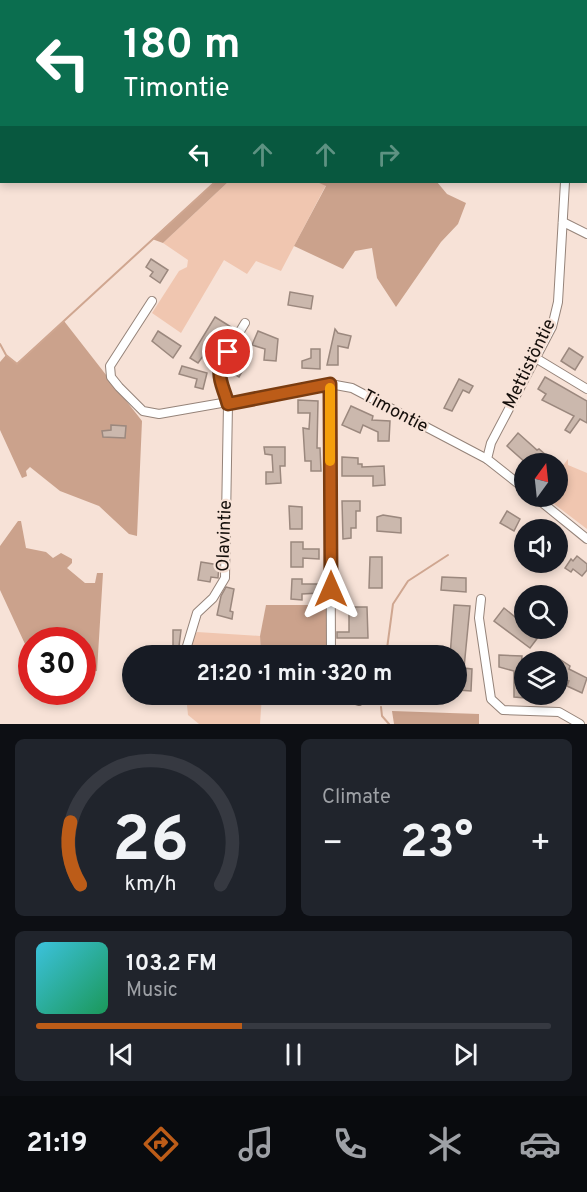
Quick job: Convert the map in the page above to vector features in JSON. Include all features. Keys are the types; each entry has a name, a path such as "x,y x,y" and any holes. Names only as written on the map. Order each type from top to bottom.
{"street":[{"name":"Mettistöntie","path":"487,459 491,443 534,357 552,327 558,302 565,183"},
{"path":"562,222 587,234"},
{"name":"Timontie","path":"152,301 110,366 114,381 143,411 159,414 228,404 330,384 352,388 487,459"},
{"path":"228,404 218,377 221,363 245,323"},
{"path":"534,357 587,389"},
{"path":"330,384 331,645"},
{"name":"Olavintie","path":"187,645 197,614 213,598 225,578 228,404"},
{"path":"487,459 514,480"},
{"path":"548,507 587,539"},
{"path":"481,599 479,618 491,699 503,710 560,712 580,724"}],"shaded area":[{"path":"214,183 227,183 163,243 152,239"},
{"path":"227,183 320,183 326,185 281,271 256,261 247,274 224,260 181,333 152,313 179,271 187,267 188,260 163,243"},
{"path":"319,183 438,183 447,194 466,203 458,224 441,242 396,307 377,278 372,248 355,251 343,269 294,246 326,186"},
{"path":"64,321 142,421 137,536 129,534 99,506 60,491 30,467 26,471 27,476 22,478 0,430 0,362 6,355 17,363"},
{"path":"568,465 587,473 587,529 558,507 568,507"},
{"path":"18,521 21,521 26,548 46,552 53,558 61,553 72,559 72,563 67,568 85,583 95,583 97,573 103,573 97,671 96,627 18,627 18,629 0,590 0,546"},
{"path":"266,605 326,605 326,645 260,645"},
{"path":"197,632 260,636 260,645 191,645 192,638"},
{"path":"187,705 261,705 260,724 199,724 188,715"},
{"path":"392,711 479,714 479,724 394,724"}],"building":[{"path":"151,259 168,270 160,283 150,276 153,272 146,267"},
{"path":"290,292 313,296 311,309 288,305"},
{"path":"215,317 231,327 219,340 216,338 198,363 190,358"},
{"path":"335,329 338,333 351,336 348,348 338,346 338,365 327,365"},
{"path":"158,331 181,346 173,358 152,341"},
{"path":"258,331 278,339 276,361 264,360 265,349 252,345"},
{"path":"569,348 583,357 575,370 561,361"},
{"path":"311,349 320,349 320,369 302,368 302,361 311,358"},
{"path":"238,355 248,361 239,377 229,371"},
{"path":"182,366 207,373 203,389 195,387 197,379 179,374"},
{"path":"545,377 587,401 587,423 580,419 570,433 565,430 574,416 542,400 546,394 538,389"},
{"path":"459,379 473,386 469,393 463,390 452,411 444,408"},
{"path":"298,400 318,401 317,448 320,448 321,471 311,471 311,461 305,461 303,428 309,429 310,413 298,413"},
{"path":"351,406 373,416 372,420 390,421 389,441 378,441 378,432 363,425 360,433 342,425"},
{"path":"111,425 126,426 125,438 103,437 102,431 111,430"},
{"path":"518,433 544,453 515,453 507,446"},
{"path":"264,447 285,447 285,466 280,466 281,483 266,484 266,472 273,472 272,455 265,454"},
{"path":"342,457 358,458 358,464 362,464 362,467 384,466 385,485 373,486 373,476 342,476"},
{"path":"342,501 360,501 360,511 356,511 356,528 351,528 351,538 343,539"},
{"path":"289,506 302,507 302,529 290,529"},
{"path":"507,511 520,519 514,519 514,531 500,523"},
{"path":"383,515 401,518 401,533 377,531 377,517"},
{"path":"291,542 303,542 303,549 319,549 319,559 303,558 303,567 291,567"},
{"path":"577,556 587,564 587,570 582,576 573,569 571,572 568,570 568,564 571,559 573,561"},
{"path":"370,557 382,557 382,588 369,588"},
{"path":"201,562 219,565 218,578 211,577 210,582 198,580"},
{"path":"442,577 466,578 466,592 441,590"},
{"path":"292,579 302,579 302,584 320,584 320,593 302,594 302,600 291,599"},
{"path":"226,587 234,589 230,611 233,612 232,619 217,615 221,596"},
{"path":"454,605 470,606 466,645 451,645"},
{"path":"349,607 367,607 368,638 337,638 337,632 349,632"},
{"path":"504,608 514,616 514,636 494,621"},
{"path":"173,630 181,630 179,645 173,645"},
{"path":"518,639 537,639 530,648"},
{"path":"499,655 514,656 514,671 499,667"},
{"path":"568,665 569,669 587,678 582,693 568,686"},
{"path":"467,668 472,669 471,691 467,691"}],"waterway":[{"path":"389,0 419,0"},
{"path":"0,344 6,355 17,364 214,183"},
{"path":"387,645 393,604 408,581 448,555"},
{"path":"381,707 382,716 389,724"}],"slow traffic":[{"path":"330,388 330,461"}],"route":[{"path":"228,352 221,363 218,377 228,404 330,384 331,589"}]}
